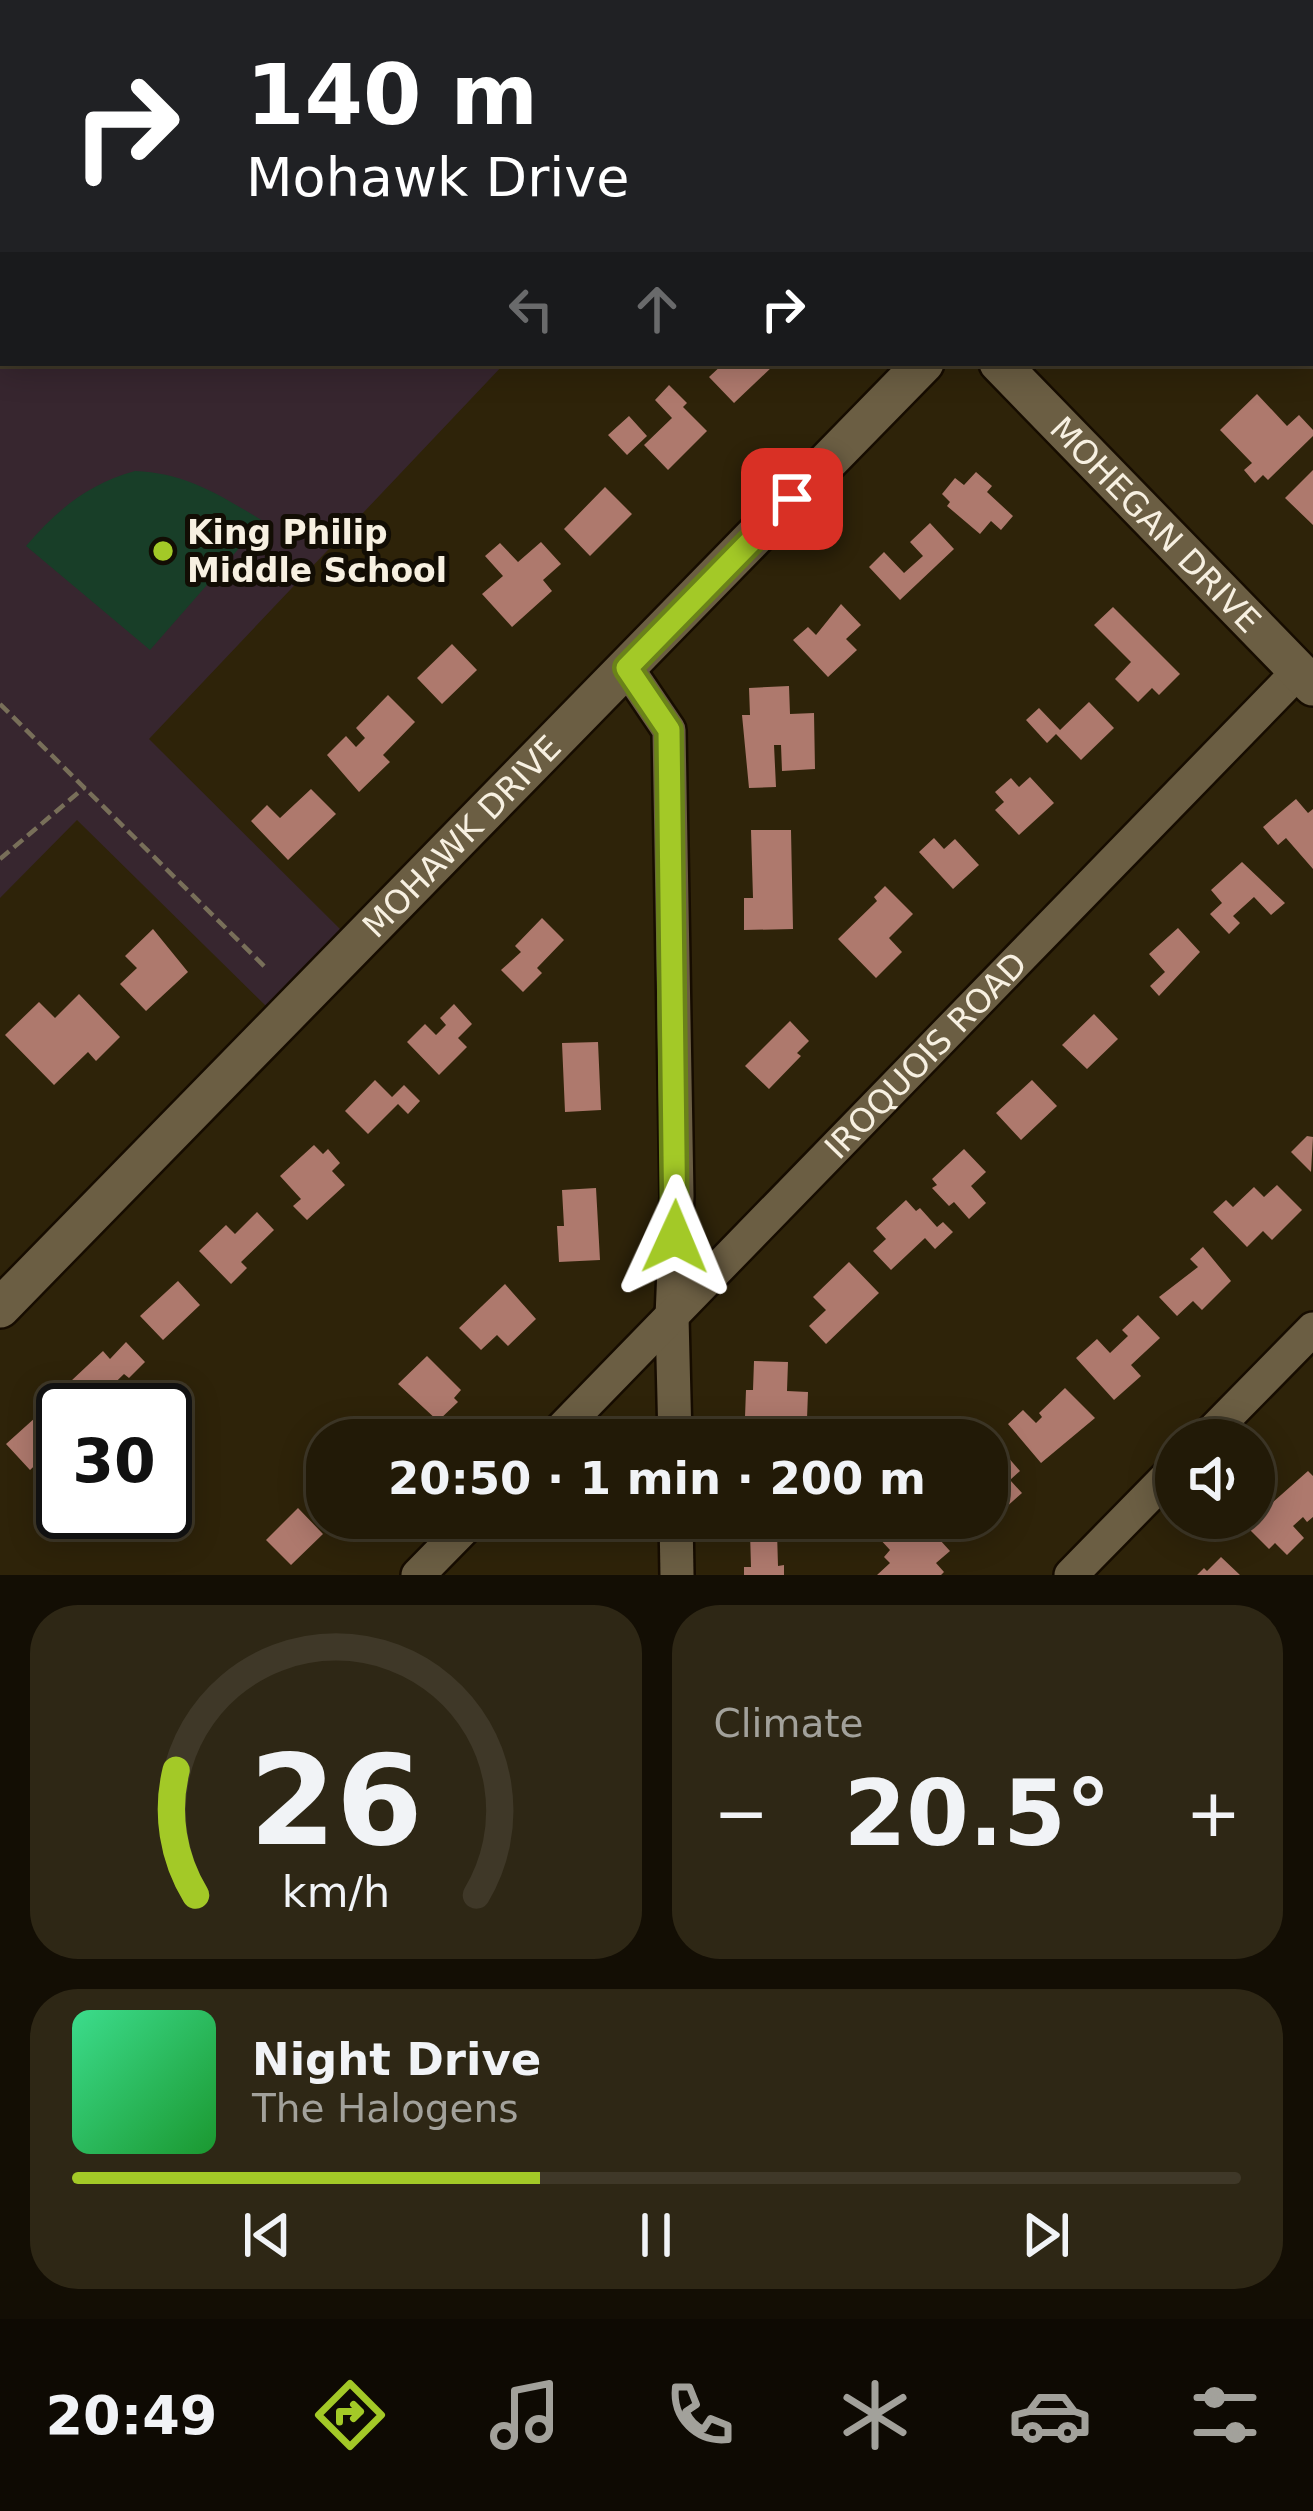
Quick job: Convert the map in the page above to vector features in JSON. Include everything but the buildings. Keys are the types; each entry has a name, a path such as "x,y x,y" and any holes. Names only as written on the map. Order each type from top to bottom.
{"street":[{"name":"MOHAWK DRIVE","path":"0,1308 921,366"},
{"name":"MOHEGAN DRIVE","path":"1002,366 1306,679"},
{"path":"627,668 669,730 677,1196 674,1419"},
{"name":"IROQUOIS ROAD","path":"572,1419 1306,679"},
{"path":"1225,1419 1313,1329"},
{"path":"1071,1575 1155,1489"},
{"path":"418,1575 453,1539"},
{"path":"676,1539 677,1575"}],"path":[{"path":"0,704 266,968"},
{"path":"0,859 85,788"}],"shaded area":[{"name":"King Philip Middle School","path":"0,366 502,366 149,739 342,931 266,1006 77,820 0,898"}],"green space":[{"path":"135,471 187,481 263,521 150,650 26,546 75,500"}],"place":[{"name":"King Philip Middle School","path":"163,551"}],"route":[{"path":"675,1237 669,730 627,668 792,499"}]}
